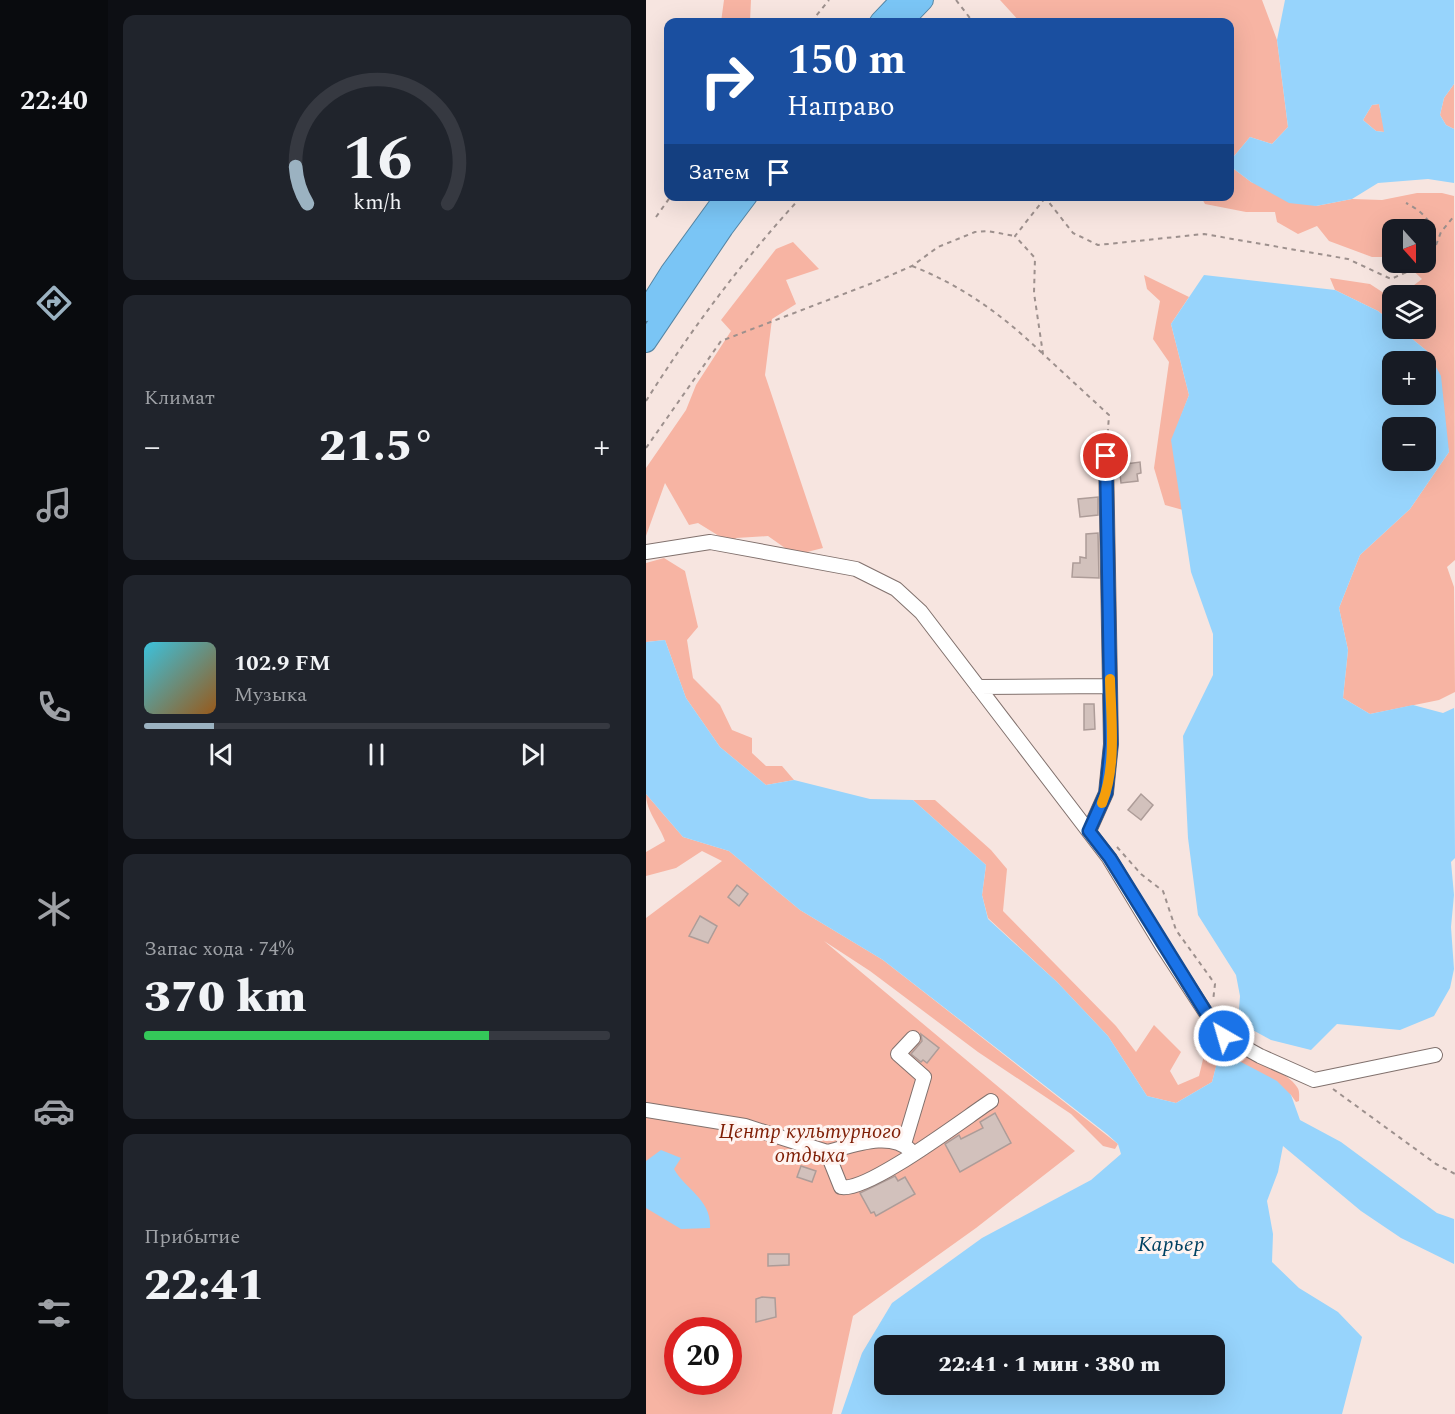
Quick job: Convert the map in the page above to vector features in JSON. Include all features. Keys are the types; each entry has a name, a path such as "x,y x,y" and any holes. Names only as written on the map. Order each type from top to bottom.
{"highway":[{"path":"887,18 913,2"},
{"path":"904,18 913,2"},
{"path":"646,311 670,273 722,201"},
{"path":"646,342 723,228 744,201"}],"lane":[{"path":"1089,831 1106,793 1111,744 1106,456"},
{"path":"646,552 672,546 710,542 856,569 896,589 921,612 1110,858 1210,1019 1224,1036 1260,1056 1314,1080 1435,1055"},
{"path":"978,687 1110,686"},
{"path":"909,1149 924,1077 898,1054 913,1038"},
{"path":"828,1152 841,1187 849,1189 859,1186 909,1149 991,1101"},
{"path":"646,1110 745,1126 828,1152 871,1140 909,1149"}],"path":[{"path":"814,18 829,0"},
{"path":"956,0 970,18"},
{"path":"656,217 668,201"},
{"path":"646,401 683,341 719,294 798,201"},
{"path":"1015,236 1042,201"},
{"path":"1048,201 1074,233 1098,245 1204,234 1348,259 1391,279 1404,273"},
{"path":"1406,202 1424,212 1428,219"},
{"path":"1436,245 1441,232 1454,215"},
{"path":"646,448 721,341 912,266 938,246 975,232 987,231 1015,236 1035,258 1034,293 1043,354"},
{"path":"912,266 940,277 993,309 1109,415 1106,456"},
{"path":"1115,844 1141,874 1163,891 1176,930 1215,984 1210,1019"},
{"path":"1314,1080 1336,1090 1436,1164 1454,1174"}],"green space":[{"path":"724,0 751,0 750,18 722,18"},
{"path":"1000,0 1262,0 1277,40 1288,127 1272,144 1250,137 1234,156 1234,18 1016,18"},
{"path":"1454,84 1454,129 1446,125 1440,115 1444,98"},
{"path":"1379,104 1385,132 1376,131 1363,120 1372,105"},
{"path":"1234,169 1251,182 1316,206 1352,199 1382,200 1417,193 1442,193 1454,196 1455,560 1447,567 1454,587 1455,692 1439,700 1370,714 1343,698 1348,650 1339,608 1360,555 1410,509 1449,452 1436,392 1436,351 1427,351 1412,339 1436,339 1436,285 1414,285 1422,279 1416,273 1436,273 1436,219 1382,219 1382,257 1372,257 1329,241 1317,226 1298,234 1277,222 1275,212 1246,212 1205,204 1203,201 1234,201"},
{"path":"793,242 819,269 786,280 796,304 772,319 765,375 823,548 795,555 768,536 736,538 732,544 698,523 689,525 665,483 646,536 646,468 686,410 696,385 731,331 721,320 776,249"},
{"path":"1144,275 1189,297 1171,324 1189,395 1172,440 1183,510 1165,505 1154,468 1169,362 1153,339 1160,301 1147,289"},
{"path":"1330,278 1370,284 1382,292 1382,314 1378,311 1335,290"},
{"path":"664,558 685,571 698,627 687,640 693,678 720,705 732,730 752,738 752,753 766,766 782,766 794,780 766,785 720,747 686,698 665,640 646,642 646,563"},
{"name":"Центр культурного отдыха","path":"646,794 683,837 729,851 800,910 883,960 1118,1144 1115,1149 1103,1146 1071,1114 978,1052 870,971 824,941 1075,1151 976,1228 853,1316 832,1414 646,1414 646,918 722,861 702,851 676,868 646,876 646,852 665,841 650,812"},
{"path":"913,800 935,800 991,850 1007,869 1003,911 1116,1026 1136,1052 1154,1025 1181,1052 1170,1071 1178,1085 1199,1076 1205,1051 1221,1045 1284,1074 1298,1089 1299,1101 1296,1102 1291,1095 1220,1052 1212,1082 1176,1103 1147,1096 1108,1036 1057,982 988,918 982,895 986,865"}],"water":[{"path":"1285,0 1454,0 1454,84 1444,98 1440,115 1446,125 1454,129 1454,183 1428,179 1378,183 1352,199 1316,206 1289,203 1251,182 1234,169 1234,156 1250,137 1272,144 1288,127 1277,40","holes":["1379,104 1384,132 1376,131 1363,120 1372,105"]},
{"path":"1204,275 1335,290 1378,311 1382,314 1382,339 1412,339 1427,351 1382,351 1382,405 1436,405 1436,367 1441,376 1449,452 1436,471 1410,509 1360,555 1339,608 1348,650 1343,698 1370,714 1413,705 1443,713 1454,708 1455,858 1451,862 1454,895 1451,927 1454,969 1450,988 1434,1016 1400,1030 1337,1024 1311,1050 1271,1040 1238,1022 1240,996 1236,975 1198,915 1188,838 1183,736 1213,675 1213,634 1191,572 1171,440 1189,395 1171,324"},
{"name":"Карьер","path":"665,640 686,698 720,747 766,785 794,780 870,799 913,800 986,865 982,895 988,919 1057,982 1108,1036 1147,1096 1176,1103 1212,1082 1220,1051 1277,1081 1291,1095 1300,1120 1341,1142 1437,1213 1454,1219 1454,1264 1401,1238 1361,1211 1283,1146 1278,1172 1267,1201 1273,1234 1272,1262 1299,1288 1338,1312 1362,1337 1342,1414 841,1414 862,1353 892,1303 982,1238 1091,1180 1121,1154 1118,1144 883,960 800,910 729,851 683,837 646,794 646,642"},
{"path":"661,1150 681,1158 674,1169 703,1203 710,1218 710,1228 681,1229 646,1208 646,1161"}],"building":[{"path":"1140,462 1141,473 1137,474 1138,481 1121,483 1119,465"},
{"path":"1098,497 1098,515 1080,517 1078,499"},
{"path":"1098,533 1099,578 1072,577 1073,563 1080,563 1080,557 1086,558 1086,534"},
{"path":"1084,704 1094,704 1095,729 1084,730"},
{"path":"1141,794 1153,805 1141,820 1128,810"},
{"path":"737,885 748,894 739,906 728,897"},
{"path":"700,916 717,926 708,943 689,936"},
{"path":"921,1034 939,1048 927,1063 923,1060 921,1062 911,1054 922,1041"},
{"path":"995,1113 1011,1143 960,1172 945,1144 959,1135 961,1139 983,1128 980,1122"},
{"path":"801,1166 816,1171 812,1182 797,1177"},
{"path":"895,1176 898,1181 905,1177 915,1194 876,1216 874,1212 871,1213 860,1193"},
{"path":"768,1254 789,1254 789,1265 768,1266"},
{"path":"775,1298 776,1317 756,1322 756,1299"}],"slow traffic":[{"path":"1102,803 1106,793 1111,744 1110,679"}],"route":[{"path":"1106,456 1111,744 1106,793 1089,831 1110,858 1163,946 1210,1019 1224,1036"}]}
